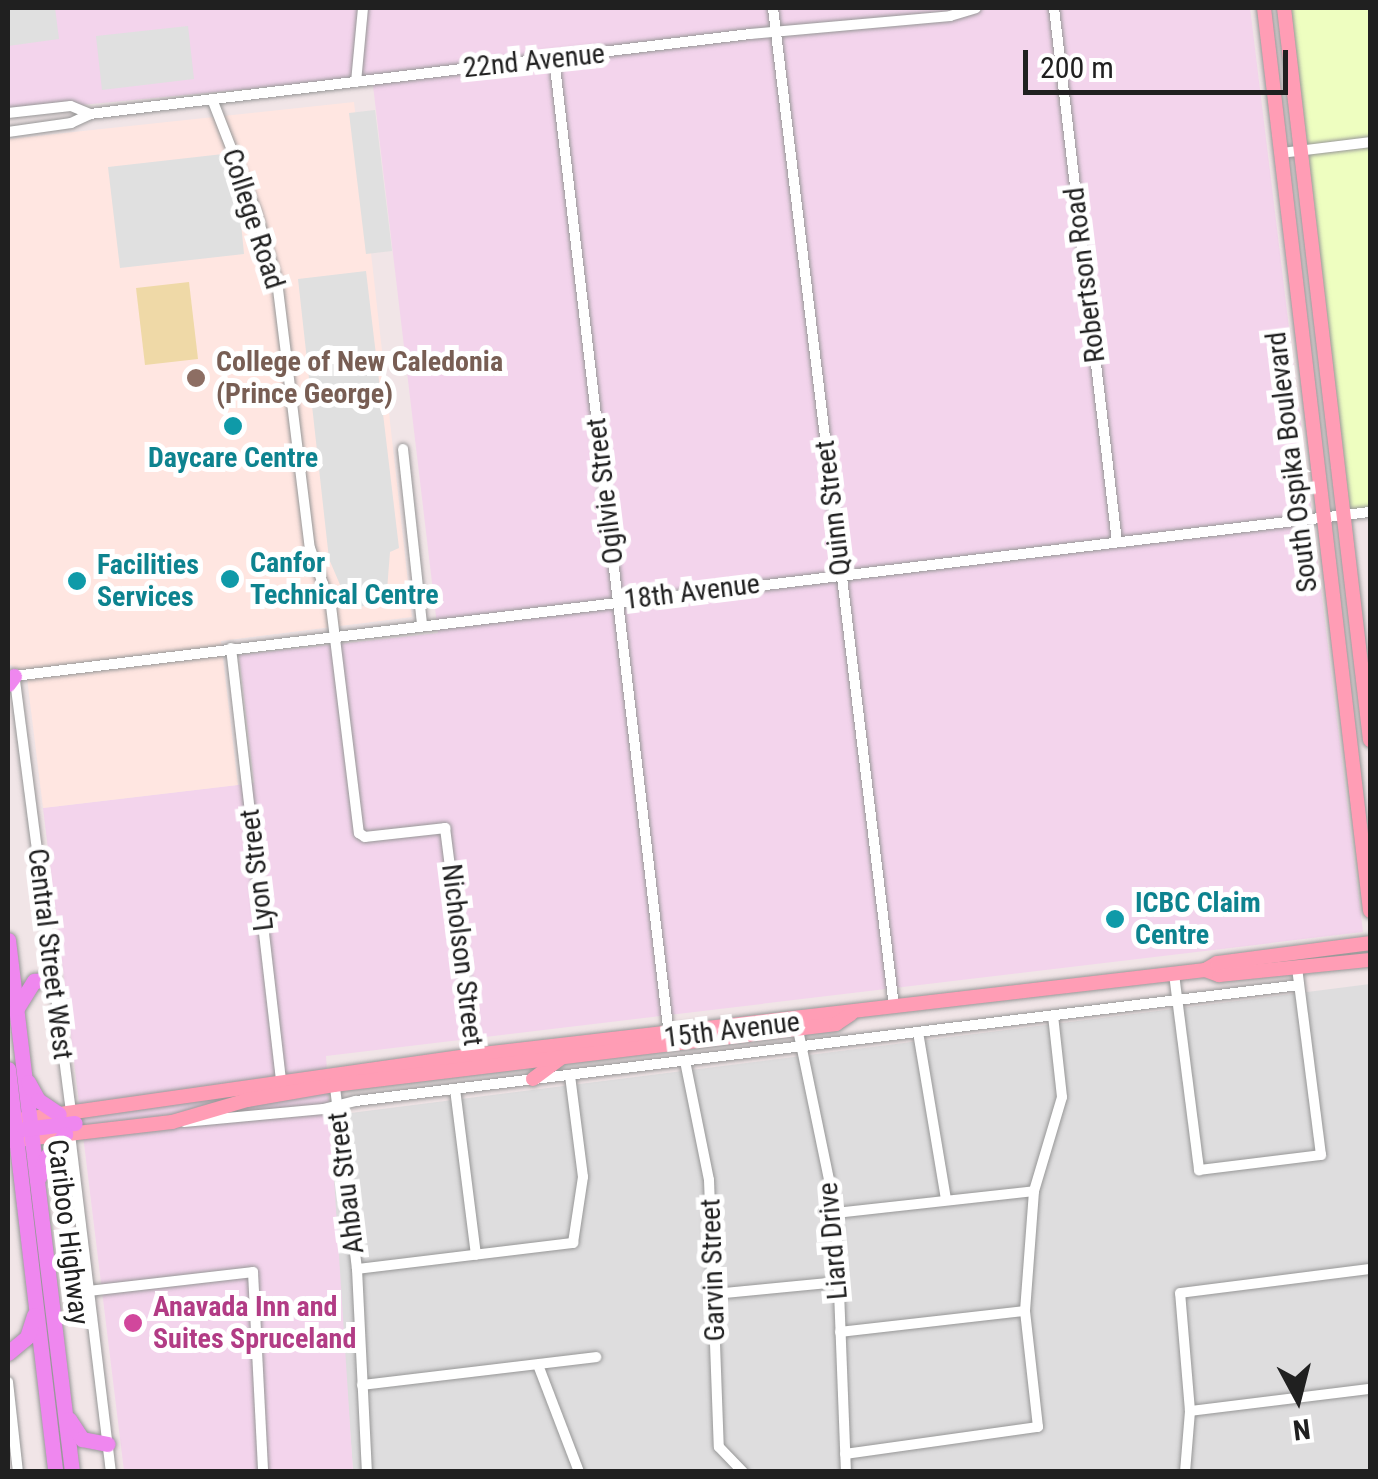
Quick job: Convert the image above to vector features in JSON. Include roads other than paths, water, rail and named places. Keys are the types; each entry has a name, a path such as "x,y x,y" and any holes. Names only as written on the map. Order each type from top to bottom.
{"highway":[{"name":"Cariboo Highway","path":"8,940 16,1011 12,1071 55,1472"},
{"path":"10,960 34,981"},
{"path":"16,1011 34,981 52,978"},
{"path":"12,1071 38,1100 68,1124"},
{"path":"19,1130 68,1124"},
{"path":"38,1190 40,1169 68,1124"},
{"name":"Cariboo Highway","path":"19,1130 38,1190 72,1472"},
{"path":"8,1158 22,1182"},
{"path":"8,1353 26,1336 36,1307"},
{"path":"64,1402 77,1435 108,1444"}],"main road":[{"name":"South Ospika Boulevard","path":"1264,8 1370,911"},
{"name":"South Ospika Boulevard","path":"1284,8 1370,740"},
{"name":"15th Avenue","path":"68,1124 140,1102 796,1022 836,1024 851,1014 1206,970 1216,963 1370,943"},
{"name":"15th Avenue","path":"1206,970 1219,975 1370,960"},
{"name":"15th Avenue","path":"475,1061 562,1057 669,1037"},
{"path":"533,1080 562,1057"},
{"name":"15th Avenue","path":"68,1124 172,1122 282,1087"}],"street":[{"path":"356,82 363,8"},
{"name":"Quinn Street","path":"773,8 894,1008"},
{"name":"22nd Avenue","path":"8,132 72,123 90,114 776,32 950,16 976,8"},
{"name":"Robertson Road","path":"1054,8 1117,542"},
{"name":"Ogilvie Street","path":"554,58 669,1037"},
{"name":"College Road","path":"212,100 256,212 277,280 310,548 331,606 333,636"},
{"name":"22nd Avenue","path":"8,113 71,106 90,114"},
{"path":"1280,153 1370,142"},
{"path":"403,449 422,624"},
{"name":"18th Avenue","path":"9,678 422,624 1370,512"},
{"name":"Nicholson Street","path":"333,636 360,833 365,837 446,831 475,1061"},
{"name":"Lyon Street","path":"231,648 282,1087"},
{"name":"Central Street West","path":"9,678 52,978 111,1472"},
{"path":"1174,974 1199,1170 1321,1155 1297,968"},
{"name":"15th Avenue","path":"172,1122 206,1123 1299,985"},
{"path":"845,1454 1038,1427 1025,1311 1034,1190 1062,1097 1054,1015"},
{"name":"Liard Drive","path":"796,1022 836,1213 846,1472"},
{"path":"918,1032 946,1200"},
{"name":"Garvin Street","path":"686,1061 709,1180 719,1447 744,1472"},
{"path":"356,1269 573,1243 583,1177 570,1075"},
{"name":"Ahbau Street","path":"333,1079 356,1269 367,1472"},
{"path":"455,1089 476,1255"},
{"path":"836,1213 1034,1190"},
{"path":"1185,1472 1190,1411 1180,1293 1370,1269"},
{"path":"89,1291 253,1272 263,1472"},
{"path":"714,1294 838,1282"},
{"path":"840,1332 1025,1311"},
{"path":"362,1385 596,1358"},
{"path":"538,1365 579,1472"},
{"path":"8,1382 10,1432 18,1472"},
{"path":"1190,1411 1370,1389"}],"place":[{"name":"College of New Caledonia (Prince George)","path":"196,378"},
{"name":"Daycare Centre","path":"233,426"},
{"name":"Canfor Technical Centre","path":"230,579"},
{"name":"Facilities Services","path":"77,581"},
{"name":"ICBC Claim Centre","path":"1115,919"},
{"name":"Anavada Inn and Suites Spruceland","path":"133,1323"}]}
